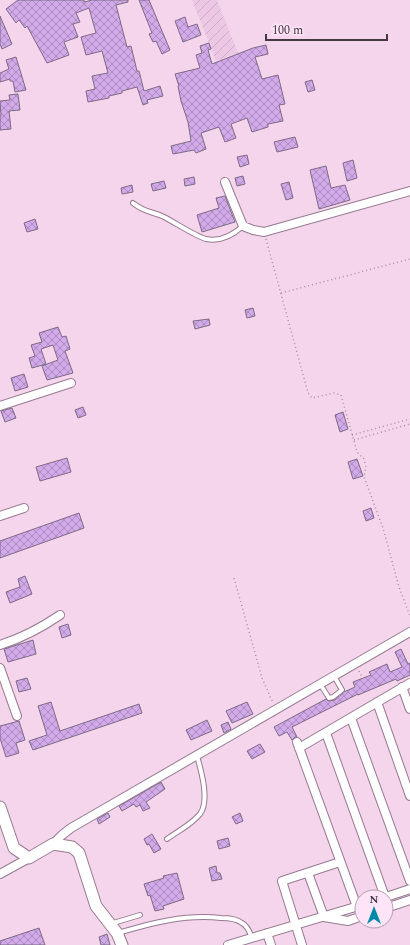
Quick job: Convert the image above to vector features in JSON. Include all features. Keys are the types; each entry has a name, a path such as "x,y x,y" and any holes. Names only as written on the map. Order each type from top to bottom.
{"street":[{"path":"226,182 243,226 264,232 410,191"},
{"path":"0,406 71,383"},
{"path":"0,516 24,508"},
{"path":"0,645 34,632 60,615"},
{"path":"0,874 53,844 62,834 71,828 410,632"},
{"path":"0,668 17,716"},
{"path":"354,894 340,862 298,745 326,733 410,683"},
{"path":"402,687 410,709"},
{"path":"377,702 410,796"},
{"path":"351,718 410,881"},
{"path":"326,733 383,889"},
{"path":"0,807 14,848 29,858"},
{"path":"53,844 72,848 79,854 96,906 117,933 122,945"},
{"path":"302,945 282,881 340,862"},
{"path":"308,872 324,917"},
{"path":"394,894 410,889"},
{"path":"394,905 410,900"},
{"path":"228,945 240,943 252,938 354,908"},
{"path":"324,917 348,921 354,919"},
{"path":"267,934 271,945"}],"lane":[{"path":"133,203 141,210 162,216 205,239 223,238 236,233 243,226"},
{"path":"320,684 327,696 329,698 333,697 342,690 334,676"},
{"path":"167,838 191,823 201,813 204,803 204,779 197,756"},
{"path":"110,924 140,915"},
{"path":"117,933 172,919 214,917 242,922 248,929 252,938"}],"path":[{"path":"264,232 308,393 312,398 334,393 341,395 358,452 364,459 366,467 364,477 383,528 399,587 410,616"},
{"path":"281,293 410,259"},
{"path":"352,435 410,419"},
{"path":"354,440 410,424"},
{"path":"234,578 262,678 276,710"}],"shaded area":[{"path":"192,0 217,0 238,53 216,61"}],"building":[{"path":"18,0 84,0 84,2 92,0 128,0 128,2 116,5 127,47 131,46 144,91 160,86 163,96 147,100 148,103 143,105 137,87 109,96 109,98 88,102 86,91 95,89 92,76 108,73 102,51 86,55 81,37 96,33 89,8 76,13 80,22 73,24 78,37 64,42 69,55 47,63 27,26 25,28 19,20 16,23 6,9"},
{"path":"139,0 149,0 170,50 162,54 156,41 153,42 149,34 152,33"},
{"path":"0,16 12,44 2,49 0,44"},
{"path":"185,17 188,27 197,24 201,35 183,42 175,21"},
{"path":"209,43 211,49 208,50 212,64 253,48 266,45 268,54 255,57 262,79 278,75 285,104 279,105 283,121 268,124 268,127 252,132 247,118 231,124 236,138 225,142 219,127 201,133 206,149 196,153 194,150 173,154 171,146 191,141 188,122 181,101 179,86 175,74 200,68 196,55 202,53 200,46"},
{"path":"16,57 26,90 15,92 13,81 10,81 10,79 0,82 0,73 9,69 6,60"},
{"path":"312,80 315,90 308,92 305,82"},
{"path":"18,94 20,110 9,111 11,129 0,130 0,101 10,100 9,95"},
{"path":"295,137 298,147 277,152 274,142"},
{"path":"247,155 249,164 240,167 237,157"},
{"path":"353,160 357,178 347,181 343,163"},
{"path":"326,166 331,188 345,185 350,200 319,209 310,170"},
{"path":"243,176 245,184 237,186 235,178"},
{"path":"194,177 195,184 185,186 184,179"},
{"path":"164,181 166,188 153,191 151,184"},
{"path":"289,182 293,198 286,200 281,184"},
{"path":"132,185 133,192 122,194 121,188"},
{"path":"225,196 235,222 202,232 197,215 219,208 216,198"},
{"path":"35,219 38,229 27,232 24,223"},
{"path":"253,308 255,316 247,318 245,310"},
{"path":"209,319 210,325 195,329 193,321"},
{"path":"58,327 62,337 66,336 70,349 65,351 73,373 47,380 42,366 58,360 53,345 41,349 46,364 32,368 29,358 35,356 31,345 42,342 39,333"},
{"path":"24,374 28,387 15,391 11,378"},
{"path":"83,407 86,415 78,418 75,410"},
{"path":"12,408 16,418 5,422 1,411"},
{"path":"343,412 348,429 340,432 335,415"},
{"path":"67,458 71,472 40,481 36,467"},
{"path":"357,459 363,476 353,479 348,462"},
{"path":"371,508 374,518 366,521 363,511"},
{"path":"79,513 84,528 0,558 0,541"},
{"path":"25,576 32,594 10,603 6,592 20,587 18,579"},
{"path":"68,624 71,635 62,638 59,627"},
{"path":"33,640 36,654 8,662 4,649"},
{"path":"401,649 408,664 410,663 410,675 358,694 292,727 297,737 292,740 287,732 279,736 274,727 326,699 328,701 335,700 344,692 355,687 353,682 371,675 369,672 387,664 390,672 402,667 395,652"},
{"path":"27,678 31,689 19,692 16,681"},
{"path":"51,702 60,731 139,704 142,713 33,750 29,741 47,735 38,706"},
{"path":"247,702 253,714 232,723 226,711"},
{"path":"207,720 212,731 191,740 186,730"},
{"path":"19,721 25,740 16,743 19,753 6,757 0,738 0,726"},
{"path":"228,722 231,729 224,733 221,725"},
{"path":"260,744 265,752 252,759 247,751"},
{"path":"161,782 165,789 146,802 150,808 143,811 140,805 136,807 134,804 122,811 119,806"},
{"path":"108,813 110,817 99,824 97,819"},
{"path":"240,813 243,821 236,824 232,817"},
{"path":"152,834 161,849 154,853 144,839"},
{"path":"228,838 230,846 219,849 217,841"},
{"path":"216,866 217,873 220,873 222,879 212,881 209,868"},
{"path":"177,873 184,899 163,906 164,909 155,911 150,895 148,896 144,884 164,878 163,876"},
{"path":"39,928 45,945 0,945 0,941"},
{"path":"107,934 110,945 101,945 99,937"}]}
